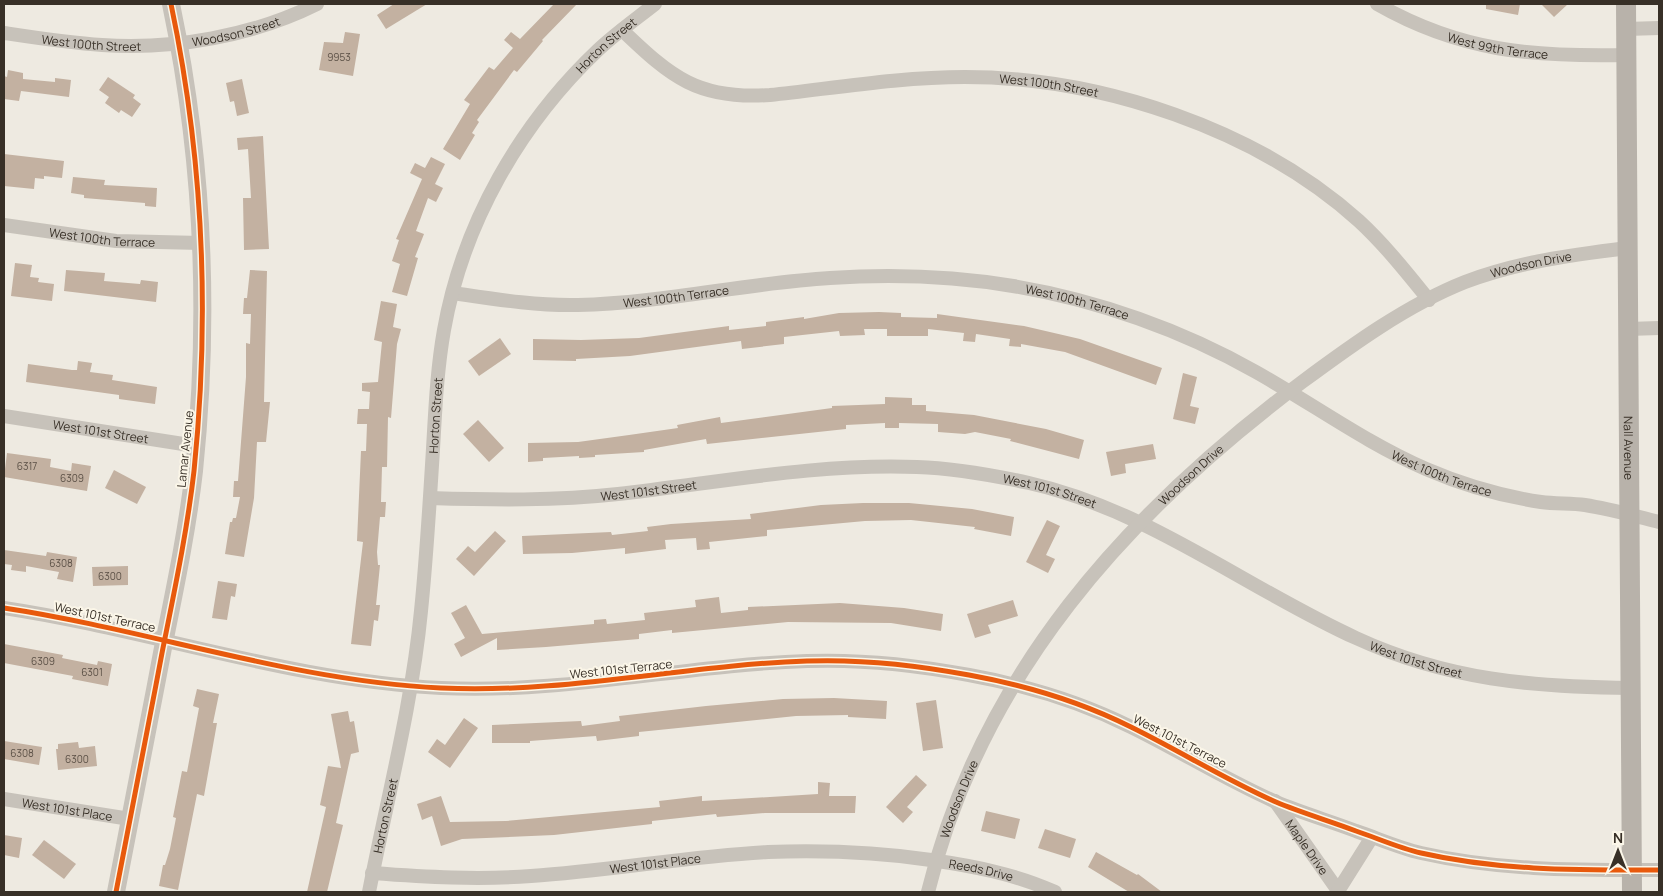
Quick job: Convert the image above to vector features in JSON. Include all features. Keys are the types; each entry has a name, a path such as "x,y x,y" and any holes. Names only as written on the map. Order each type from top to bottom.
{"main road":[{"name":"Nall Avenue","path":"1626,4 1632,892"}],"street":[{"name":"Lamar Avenue","path":"116,892 181,554 196,446 203,330 201,243 195,157 179,42 171,4"},
{"name":"Woodson Street","path":"179,42 219,36 265,24 318,4"},
{"name":"Horton Street","path":"369,892 410,686 421,612 437,374 444,328 453,293 478,218 507,162 534,120 568,81 622,30 655,4"},
{"name":"West 99th Terrace","path":"1377,4 1402,18 1436,33 1477,45 1517,53 1556,56 1626,55"},
{"path":"1626,29 1659,28"},
{"name":"West 100th Street","path":"622,30 670,73 691,85 720,94 754,96 921,78 967,77 1024,80 1072,87 1118,97 1173,114 1236,140 1276,162 1318,189 1371,234 1429,300"},
{"name":"West 100th Street","path":"4,33 104,46 143,46 179,42"},
{"name":"West 100th Terrace","path":"4,225 116,241 201,243"},
{"name":"Woodson Drive","path":"928,892 950,818 972,764 995,716 1014,685 1058,616 1102,562 1190,473 1245,425 1290,391 1391,321 1429,300 1463,283 1504,268 1548,258 1627,248"},
{"name":"West 100th Terrace","path":"453,293 523,303 577,305 628,302 828,278 896,276 969,280 1015,286 1067,297 1133,316 1224,354 1409,462 1468,486 1533,500 1586,506 1659,522"},
{"path":"1628,329 1659,328"},
{"name":"West 101st Street","path":"4,416 196,446"},
{"name":"West 101st Street","path":"430,498 548,499 615,494 828,469 920,466 966,471 1031,484 1076,497 1140,523 1327,624 1404,658 1448,670 1518,684 1564,688 1631,688"},
{"name":"West 101st Terrace","path":"4,608 110,627 324,676 410,686 498,689 578,684 810,661 865,662 922,667 1014,685 1068,701 1127,725 1275,802 1416,852 1468,862 1534,869 1659,870"},
{"name":"West 101st Place","path":"4,799 130,819"},
{"name":"Maple Drive","path":"1275,802 1338,892"},
{"path":"1338,892 1372,836"},
{"name":"West 101st Place","path":"372,873 456,878 530,876 757,853 820,851 871,853 937,860"},
{"name":"Reeds Drive","path":"937,860 970,865 1012,876 1055,892"}],"building":[{"path":"394,4 427,4 386,29 377,15"},
{"path":"554,4 577,4 542,40 517,72 514,70 477,120 479,122 472,133 475,135 460,160 443,149 470,104 464,100 489,67 494,70 513,48 504,40 511,32 520,39"},
{"path":"1486,4 1520,4 1518,15 1486,9"},
{"path":"1541,4 1568,4 1554,17"},
{"path":"345,32 360,34 353,76 319,70 324,42 343,43"},
{"path":"8,70 23,73 23,79 55,82 55,78 71,80 69,97 21,91 19,101 4,99 4,76 7,77"},
{"path":"108,77 135,95 133,98 141,104 132,117 121,110 119,113 105,103 109,97 99,90"},
{"path":"242,79 249,113 237,116 234,101 230,102 226,83"},
{"path":"263,136 269,249 244,250 243,198 251,198 248,149 238,150 237,138"},
{"path":"4,154 64,161 62,178 44,176 44,179 35,178 34,189 4,186"},
{"path":"431,157 445,164 435,184 443,188 436,202 428,198 416,231 424,234 415,257 418,258 407,296 392,292 400,264 392,261 399,240 396,239 422,179 410,173 415,163 425,168"},
{"path":"73,177 105,180 104,185 157,188 156,207 145,206 145,203 84,198 84,195 71,193"},
{"path":"15,263 32,265 30,277 39,278 38,282 54,284 52,301 11,296"},
{"path":"66,270 105,273 104,281 140,284 141,280 158,282 156,302 64,291"},
{"path":"250,270 267,271 264,402 270,402 266,442 257,442 254,498 244,557 225,554 230,522 232,522 233,518 236,518 240,497 233,497 234,481 238,481 246,377 246,343 250,344 251,314 243,314 244,298 247,298"},
{"path":"381,301 397,304 393,327 401,329 397,344 391,418 388,417 387,467 382,467 381,502 386,502 385,517 380,517 377,552 378,565 380,565 376,605 380,605 378,621 374,620 371,646 351,644 363,542 357,541 361,451 366,451 367,424 357,424 358,409 369,409 370,392 362,391 362,383 378,382 382,342 374,340"},
{"path":"839,313 901,313 901,317 937,318 937,314 1024,326 1080,339 1162,368 1156,385 1065,352 1021,344 1021,347 1009,346 1010,339 976,334 975,342 963,341 964,333 928,329 928,336 887,336 887,329 864,329 865,335 840,336 839,331 784,337 784,344 742,349 741,341 630,356 576,359 576,361 533,360 533,339 639,338 729,326 729,330 766,326 766,322 804,317 804,319"},
{"path":"500,338 511,354 479,376 468,361"},
{"path":"78,361 92,363 90,372 113,375 112,380 157,387 155,404 119,399 119,395 26,382 28,364 77,370"},
{"path":"1183,373 1197,377 1190,406 1199,408 1195,424 1173,419"},
{"path":"885,397 912,398 912,405 926,405 926,411 974,415 1046,429 1084,440 1079,459 1010,441 1011,439 975,432 965,434 938,432 938,424 899,423 899,428 885,428 885,423 846,425 846,429 707,444 706,439 644,450 644,452 595,455 595,457 579,458 579,456 543,458 543,461 528,462 528,443 578,442 678,428 677,425 720,417 721,423 832,408 832,406 885,404"},
{"path":"478,420 504,448 489,462 463,434"},
{"path":"1153,444 1156,459 1125,464 1126,473 1111,476 1106,452"},
{"path":"7,453 51,459 50,467 71,471 72,463 91,466 87,491 4,477"},
{"path":"114,470 146,487 137,504 105,488"},
{"path":"909,503 972,509 1014,517 1011,536 974,529 975,527 911,520 865,521 767,530 767,536 709,542 710,549 697,550 696,538 665,540 666,549 625,554 625,548 572,553 523,554 522,536 611,532 612,535 648,531 647,527 751,519 750,514 821,505"},
{"path":"1047,520 1060,526 1046,555 1055,559 1048,573 1026,562"},
{"path":"495,531 506,541 474,576 456,559 468,546 475,552"},
{"path":"4,550 46,556 47,552 77,557 73,582 57,579 59,572 26,566 26,572 11,570 12,565 4,564"},
{"path":"128,566 128,585 93,586 92,567"},
{"path":"218,581 237,584 235,597 231,596 227,620 212,618"},
{"path":"719,597 721,613 748,610 748,607 840,603 904,608 943,614 941,631 891,623 788,622 672,633 672,630 639,634 639,639 497,650 497,638 461,657 454,644 465,638 451,613 466,605 482,634 594,624 594,620 606,619 607,624 645,620 644,613 696,607 695,600"},
{"path":"1013,600 1018,616 988,625 991,633 975,638 967,614"},
{"path":"4,644 63,655 62,658 97,665 98,661 112,664 108,686 72,679 73,676 4,663"},
{"path":"197,689 219,694 213,723 217,723 204,796 197,794 178,890 159,886 163,865 165,865 170,849 176,818 173,817 182,771 187,772 199,708 193,706"},
{"path":"834,698 887,701 886,719 848,717 848,715 796,716 639,732 639,736 597,741 596,736 530,741 530,743 492,743 492,725 581,721 582,726 620,721 619,716 706,706 783,699"},
{"path":"936,700 943,748 923,751 916,703"},
{"path":"348,711 350,722 354,721 359,752 351,754 336,823 343,825 327,892 307,892 326,807 320,805 328,766 341,768 331,714"},
{"path":"464,718 478,728 450,768 428,752 437,739 445,745"},
{"path":"4,741 42,747 39,765 4,759"},
{"path":"78,742 79,748 95,746 97,766 58,770 56,749 58,749 58,744"},
{"path":"916,775 927,785 907,807 913,812 903,823 886,807"},
{"path":"818,782 830,783 829,796 856,796 855,813 765,813 717,817 716,814 652,821 652,824 554,835 462,839 441,846 432,816 422,820 417,804 441,796 450,822 506,821 660,807 659,801 702,796 702,801 818,794"},
{"path":"986,811 1020,819 1015,839 981,831"},
{"path":"1045,829 1076,839 1070,858 1038,848"},
{"path":"4,835 22,838 19,858 4,855"},
{"path":"44,840 76,864 64,879 32,855"},
{"path":"1096,852 1138,874 1162,892 1129,892 1088,867"}],"cycle path":[{"path":"116,892 184,540 194,471 199,412 202,354 202,295 197,178 182,62 171,4"},
{"path":"4,608 59,617 221,654 330,676 441,688 533,687 716,668 807,661 868,662 949,671 1031,689 1072,702 1131,727 1276,802 1413,851 1451,859 1510,866 1659,870"}]}
